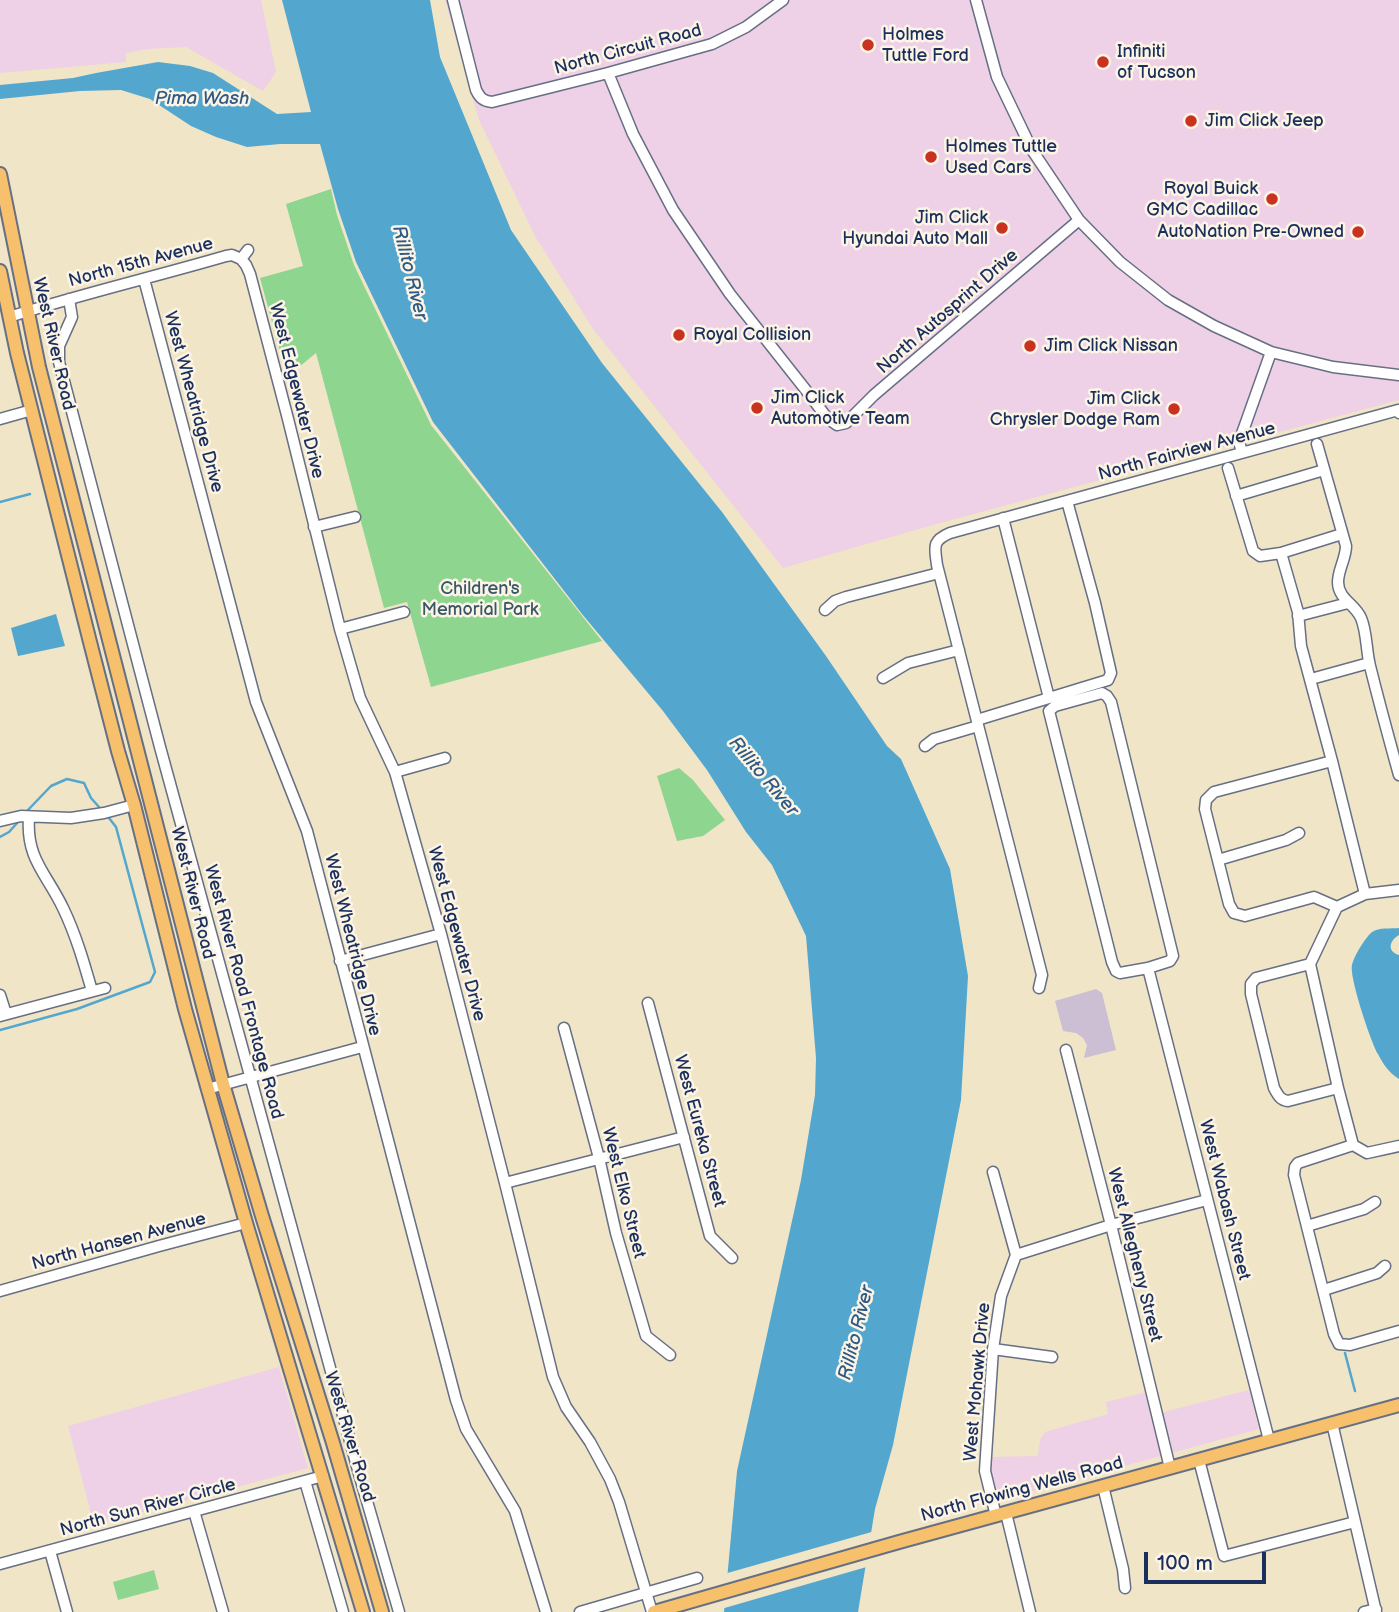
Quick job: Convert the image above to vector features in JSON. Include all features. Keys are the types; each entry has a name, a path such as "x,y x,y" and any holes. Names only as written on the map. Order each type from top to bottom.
{"main road":[{"name":"West River Road","path":"0,174 26,311 56,434 223,1084 382,1612"},
{"name":"West River Road","path":"0,271 32,410 185,1009 363,1612"},
{"name":"North Flowing Wells Road","path":"653,1612 1399,1405"}],"street":[{"name":"North Circuit Road","path":"453,0 476,90 484,101 492,102 712,44 746,27 783,0"},
{"path":"976,0 998,77 1032,150 1079,220 1120,262 1168,300 1213,326 1271,352 1334,367 1399,375"},
{"name":"North Autosprint Drive","path":"608,73 633,134 673,210 730,294 827,418 837,425 845,423 882,388 1079,220"},
{"path":"241,259 248,250"},
{"name":"North 15th Avenue","path":"9,317 226,256 233,255 241,259"},
{"name":"West Edgewater Drive","path":"241,259 250,274 360,698 395,772 441,934 552,1377 566,1407 610,1479 653,1612"},
{"name":"West Wheatridge Drive","path":"144,279 256,702 307,831 456,1400 466,1429 515,1511 546,1612"},
{"name":"West River Road Frontage Road","path":"69,299 72,317 59,346 59,362 148,704 399,1612"},
{"path":"1242,452 1239,442 1271,352"},
{"path":"0,419 32,410"},
{"name":"North Fairview Avenue","path":"939,573 935,544 950,533 1242,452 1399,412"},
{"path":"1317,444 1346,546 1338,582 1348,603 1361,618 1369,663 1399,775"},
{"path":"1228,468 1253,551 1259,556 1281,553 1342,534"},
{"path":"1236,496 1324,470"},
{"path":"925,746 934,739 978,723 1108,680 1111,673 1068,501"},
{"path":"314,527 355,517"},
{"path":"1003,518 1049,698"},
{"path":"1281,553 1298,616 1301,646 1365,894"},
{"path":"825,610 835,601 846,597 939,573 1042,975 1039,988"},
{"path":"1298,616 1348,603"},
{"path":"340,629 404,612"},
{"path":"883,678 908,663 959,650"},
{"path":"1311,679 1369,663"},
{"path":"1102,693 1111,702 1173,956 1170,961 1149,968 1120,973 1112,962 1049,711 1055,706 1102,693"},
{"path":"395,772 445,758"},
{"path":"1332,761 1214,792 1206,800 1205,809 1228,904 1234,913 1245,916 1314,897 1337,907"},
{"path":"0,821 21,816 71,818 134,805"},
{"path":"29,818 28,832 33,855 72,927 92,991"},
{"path":"1218,860 1286,840 1299,832"},
{"path":"1399,890 1365,894 1337,907 1310,964 1353,1145 1367,1153 1399,1146"},
{"path":"340,961 441,934"},
{"path":"1310,964 1256,978 1251,984 1251,995 1274,1088 1279,1098 1288,1101 1338,1088"},
{"name":"West Wabash Street","path":"1149,968 1269,1440"},
{"path":"0,995 3,1015 104,988"},
{"name":"West Eureka Street","path":"648,1003 710,1236 732,1258"},
{"name":"West Elko Street","path":"564,1028 616,1233 646,1336 670,1355"},
{"path":"207,1089 362,1046"},
{"name":"West Allegheny Street","path":"1066,1050 1170,1468"},
{"path":"505,1183 684,1137"},
{"path":"1353,1145 1298,1163 1294,1175 1334,1334 1339,1344 1350,1345 1399,1331"},
{"path":"993,1172 1016,1255 1111,1225 1207,1200"},
{"path":"1307,1226 1364,1209 1375,1202"},
{"name":"North Hansen Avenue","path":"0,1291 246,1223"},
{"name":"West Mohawk Drive","path":"1016,1255 1001,1296 993,1349 985,1471 1001,1514 1030,1612"},
{"path":"1324,1290 1377,1273 1385,1266"},
{"path":"993,1349 1052,1357"},
{"path":"1332,1423 1376,1610 1364,1612"},
{"path":"1199,1460 1224,1556 1355,1522"},
{"name":"North Sun River Circle","path":"0,1564 323,1476"},
{"path":"305,1481 343,1612"},
{"path":"1103,1486 1125,1588"},
{"path":"194,1511 223,1612"},
{"path":"50,1551 68,1612"},
{"path":"580,1612 697,1578"}],"shaded area":[{"path":"0,0 261,0 276,72 263,91 186,47 126,53 126,62 0,73"},
{"path":"445,0 1399,0 1399,400 940,523 783,568 593,329 535,236 479,120"},
{"path":"1096,989 1102,993 1116,1050 1084,1058 1087,1045 1076,1033 1063,1031 1055,1001"},
{"path":"279,1367 308,1468 94,1525 68,1426"},
{"path":"1249,1390 1259,1429 997,1501 991,1475 991,1457 1038,1456 1040,1440 1045,1432 1108,1414 1106,1402 1147,1392 1152,1415"}],"green space":[{"name":"Children's Memorial Park","path":"331,189 354,265 431,425 602,641 431,687 407,602 384,608 316,353 287,377 260,278 303,266 286,204"},
{"path":"679,768 693,780 725,820 703,836 677,841 657,776"},
{"path":"154,1570 159,1589 118,1600 113,1582"}],"water":[{"path":"282,0 430,0 440,57 511,230 602,363 722,512 887,746 901,759 950,869 968,976 961,1100 893,1445 875,1509 858,1612 724,1612 737,1471 801,1180 815,1095 816,1058 806,936 772,865 746,832 707,770 663,711 582,614 433,422 356,262 320,144 247,147 191,126 150,99 121,90 0,99 0,85 73,78 158,62 190,66 213,73 277,114 311,112"},
{"path":"56,614 65,646 18,656 11,628"},
{"path":"1399,928 1399,935 1393,940 1391,948 1399,955 1399,1079 1387,1068 1375,1047 1361,1010 1352,965 1372,932"}],"pier":[{"path":"875,1531 870,1566 721,1609 724,1574"}],"waterway":[{"path":"0,502 30,494"},
{"path":"27,811 51,786 67,779 84,783 99,807"},
{"path":"0,1030 77,1009 150,982 155,972 116,827 109,818"},
{"path":"0,837 18,822"},
{"path":"1345,1353 1355,1391"}],"place":[{"name":"Holmes Tuttle Ford","path":"868,45"},
{"name":"Infiniti of Tucson","path":"1103,62"},
{"name":"Jim Click Jeep","path":"1191,121"},
{"name":"Holmes Tuttle Used Cars","path":"931,157"},
{"name":"Royal Buick GMC Cadillac","path":"1272,199"},
{"name":"Jim Click Hyundai Auto Mall","path":"1002,228"},
{"name":"AutoNation Pre-Owned","path":"1358,232"},
{"name":"Royal Collision","path":"679,335"},
{"name":"Jim Click Nissan","path":"1030,346"},
{"name":"Jim Click Automotive Team","path":"757,408"},
{"name":"Jim Click Chrysler Dodge Ram","path":"1174,409"}],"water label":[{"name":"Pima Wash","path":"202,99"},
{"name":"Rillito River","path":"409,273"},
{"name":"Rillito River","path":"763,777"},
{"name":"Rillito River","path":"857,1333"}]}
